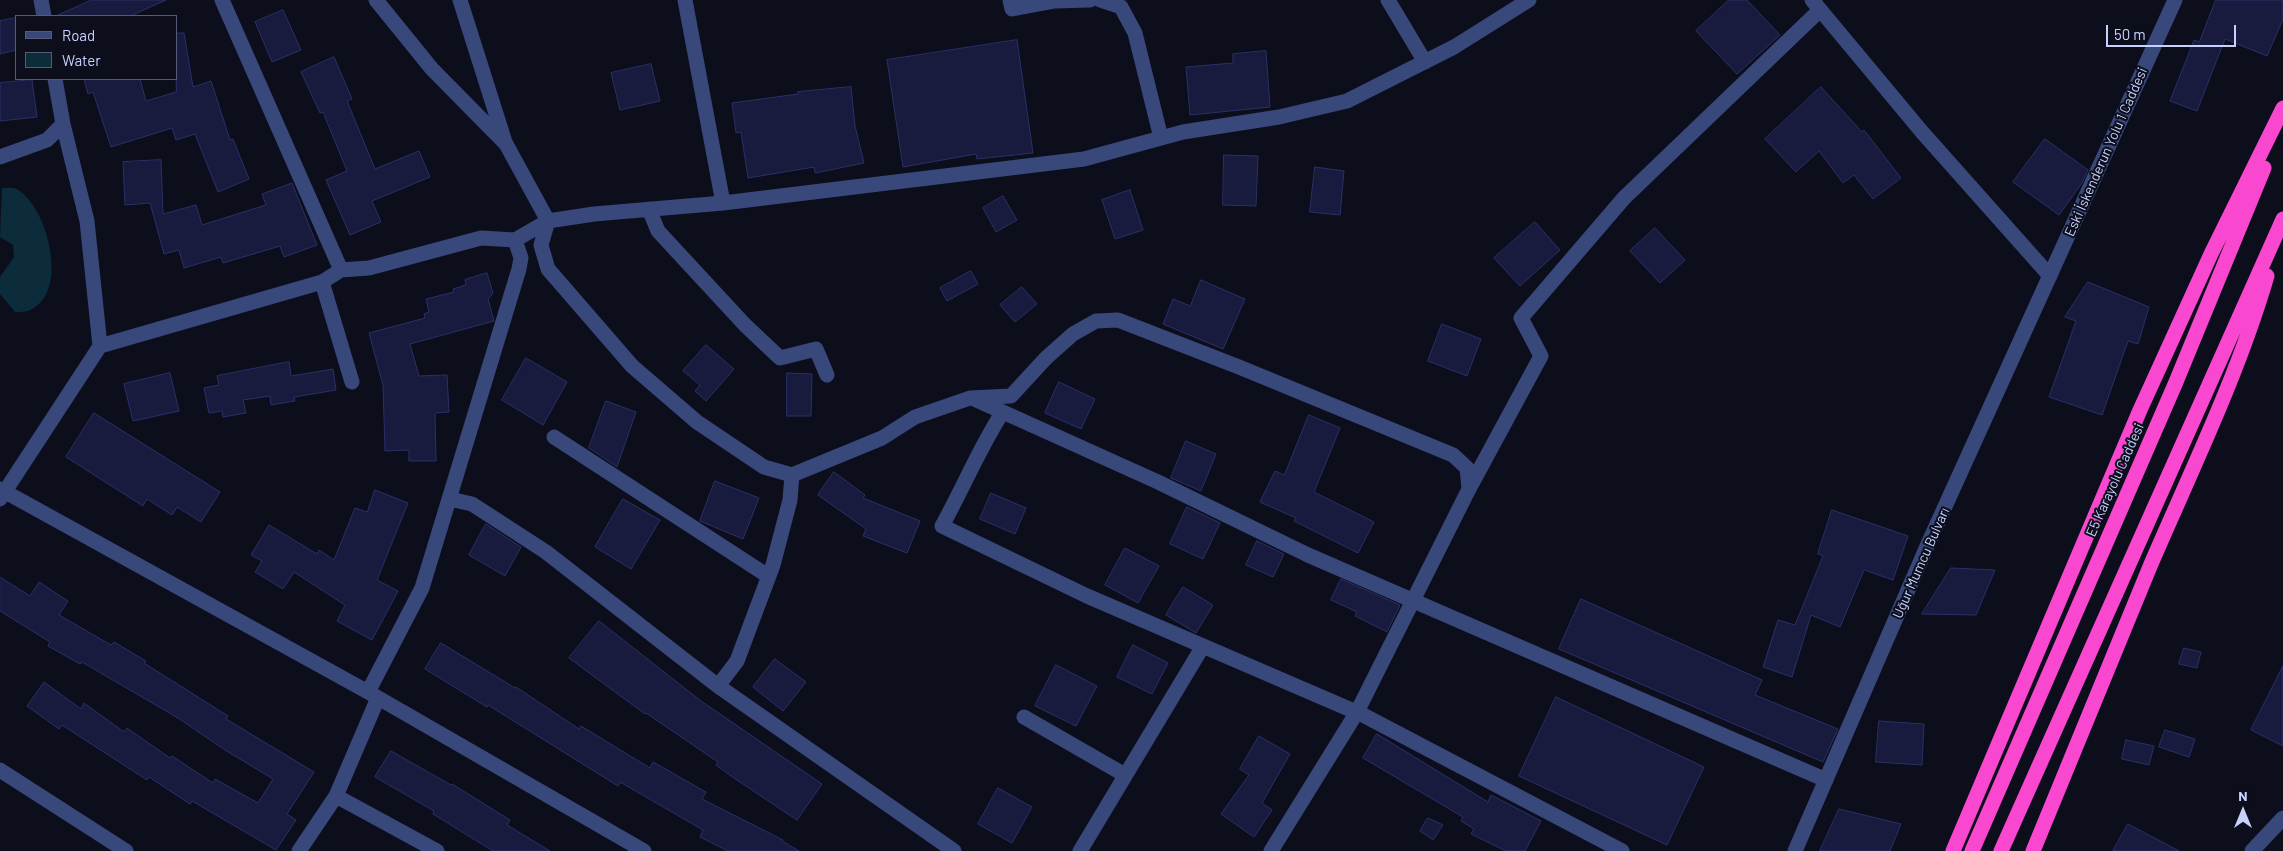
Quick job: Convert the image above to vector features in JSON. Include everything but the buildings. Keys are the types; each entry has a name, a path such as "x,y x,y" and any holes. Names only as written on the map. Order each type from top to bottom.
{"highway":[{"path":"1953,851 2140,410 2210,254 2283,108"},
{"name":"E5 Karayolu Caddesi","path":"1972,851 2176,382 2283,120"},
{"path":"2001,851 2283,219"},
{"path":"2033,851 2253,322 2283,219"}],"street":[{"path":"42,0 44,15"},
{"path":"222,0 341,270"},
{"path":"376,0 432,69 506,144"},
{"path":"460,0 506,144 548,221 541,245 548,269 632,366 697,422 764,467 792,475 882,438 915,417 970,398 1010,396 1046,358 1073,334 1096,321 1118,320 1239,367 1453,455 1467,468 1469,488"},
{"path":"685,0 723,202"},
{"path":"1010,0 1012,9 1055,1 1090,0"},
{"path":"1100,0 1120,7 1135,33 1161,138"},
{"path":"1388,0 1425,62"},
{"path":"100,346 322,282 341,270 369,268 481,238 515,240 548,221 1084,159 1183,132 1279,117 1347,101 1454,47 1529,0"},
{"name":"Eski İskenderun Yolu 1 Caddesi","path":"2050,276 2175,0"},
{"path":"1271,851 1357,712 1469,488 1541,356 1521,318 1624,198 1816,5 1922,132 2050,276"},
{"path":"55,80 63,124 88,221 100,346 2,493 373,695 644,851"},
{"path":"0,157 47,140 63,124"},
{"path":"649,209 658,231 745,325 780,358 816,349 827,375"},
{"path":"299,851 336,796 373,695 422,588 521,258 515,240"},
{"name":"Uğur Mumcu Bulvarı","path":"1795,851 1928,544 2050,276"},
{"path":"322,282 352,382"},
{"path":"970,398 1158,482 1308,555 1826,780"},
{"path":"1002,413 984,441 961,492 942,526 1087,596 1357,712 1622,851"},
{"path":"554,437 768,576"},
{"path":"718,686 737,661 768,576 790,500 792,475"},
{"path":"450,499 472,504 546,552 718,686 954,851"},
{"path":"1080,851 1203,646"},
{"path":"1024,717 1125,775"},
{"path":"0,770 126,851"},
{"path":"336,796 437,851"},
{"path":"2252,851 2283,818"}],"water":[{"path":"2,188 17,189 28,199 38,213 50,250 52,269 49,286 42,301 27,311 15,312 0,294 0,277 14,257 13,245 0,237"}]}
